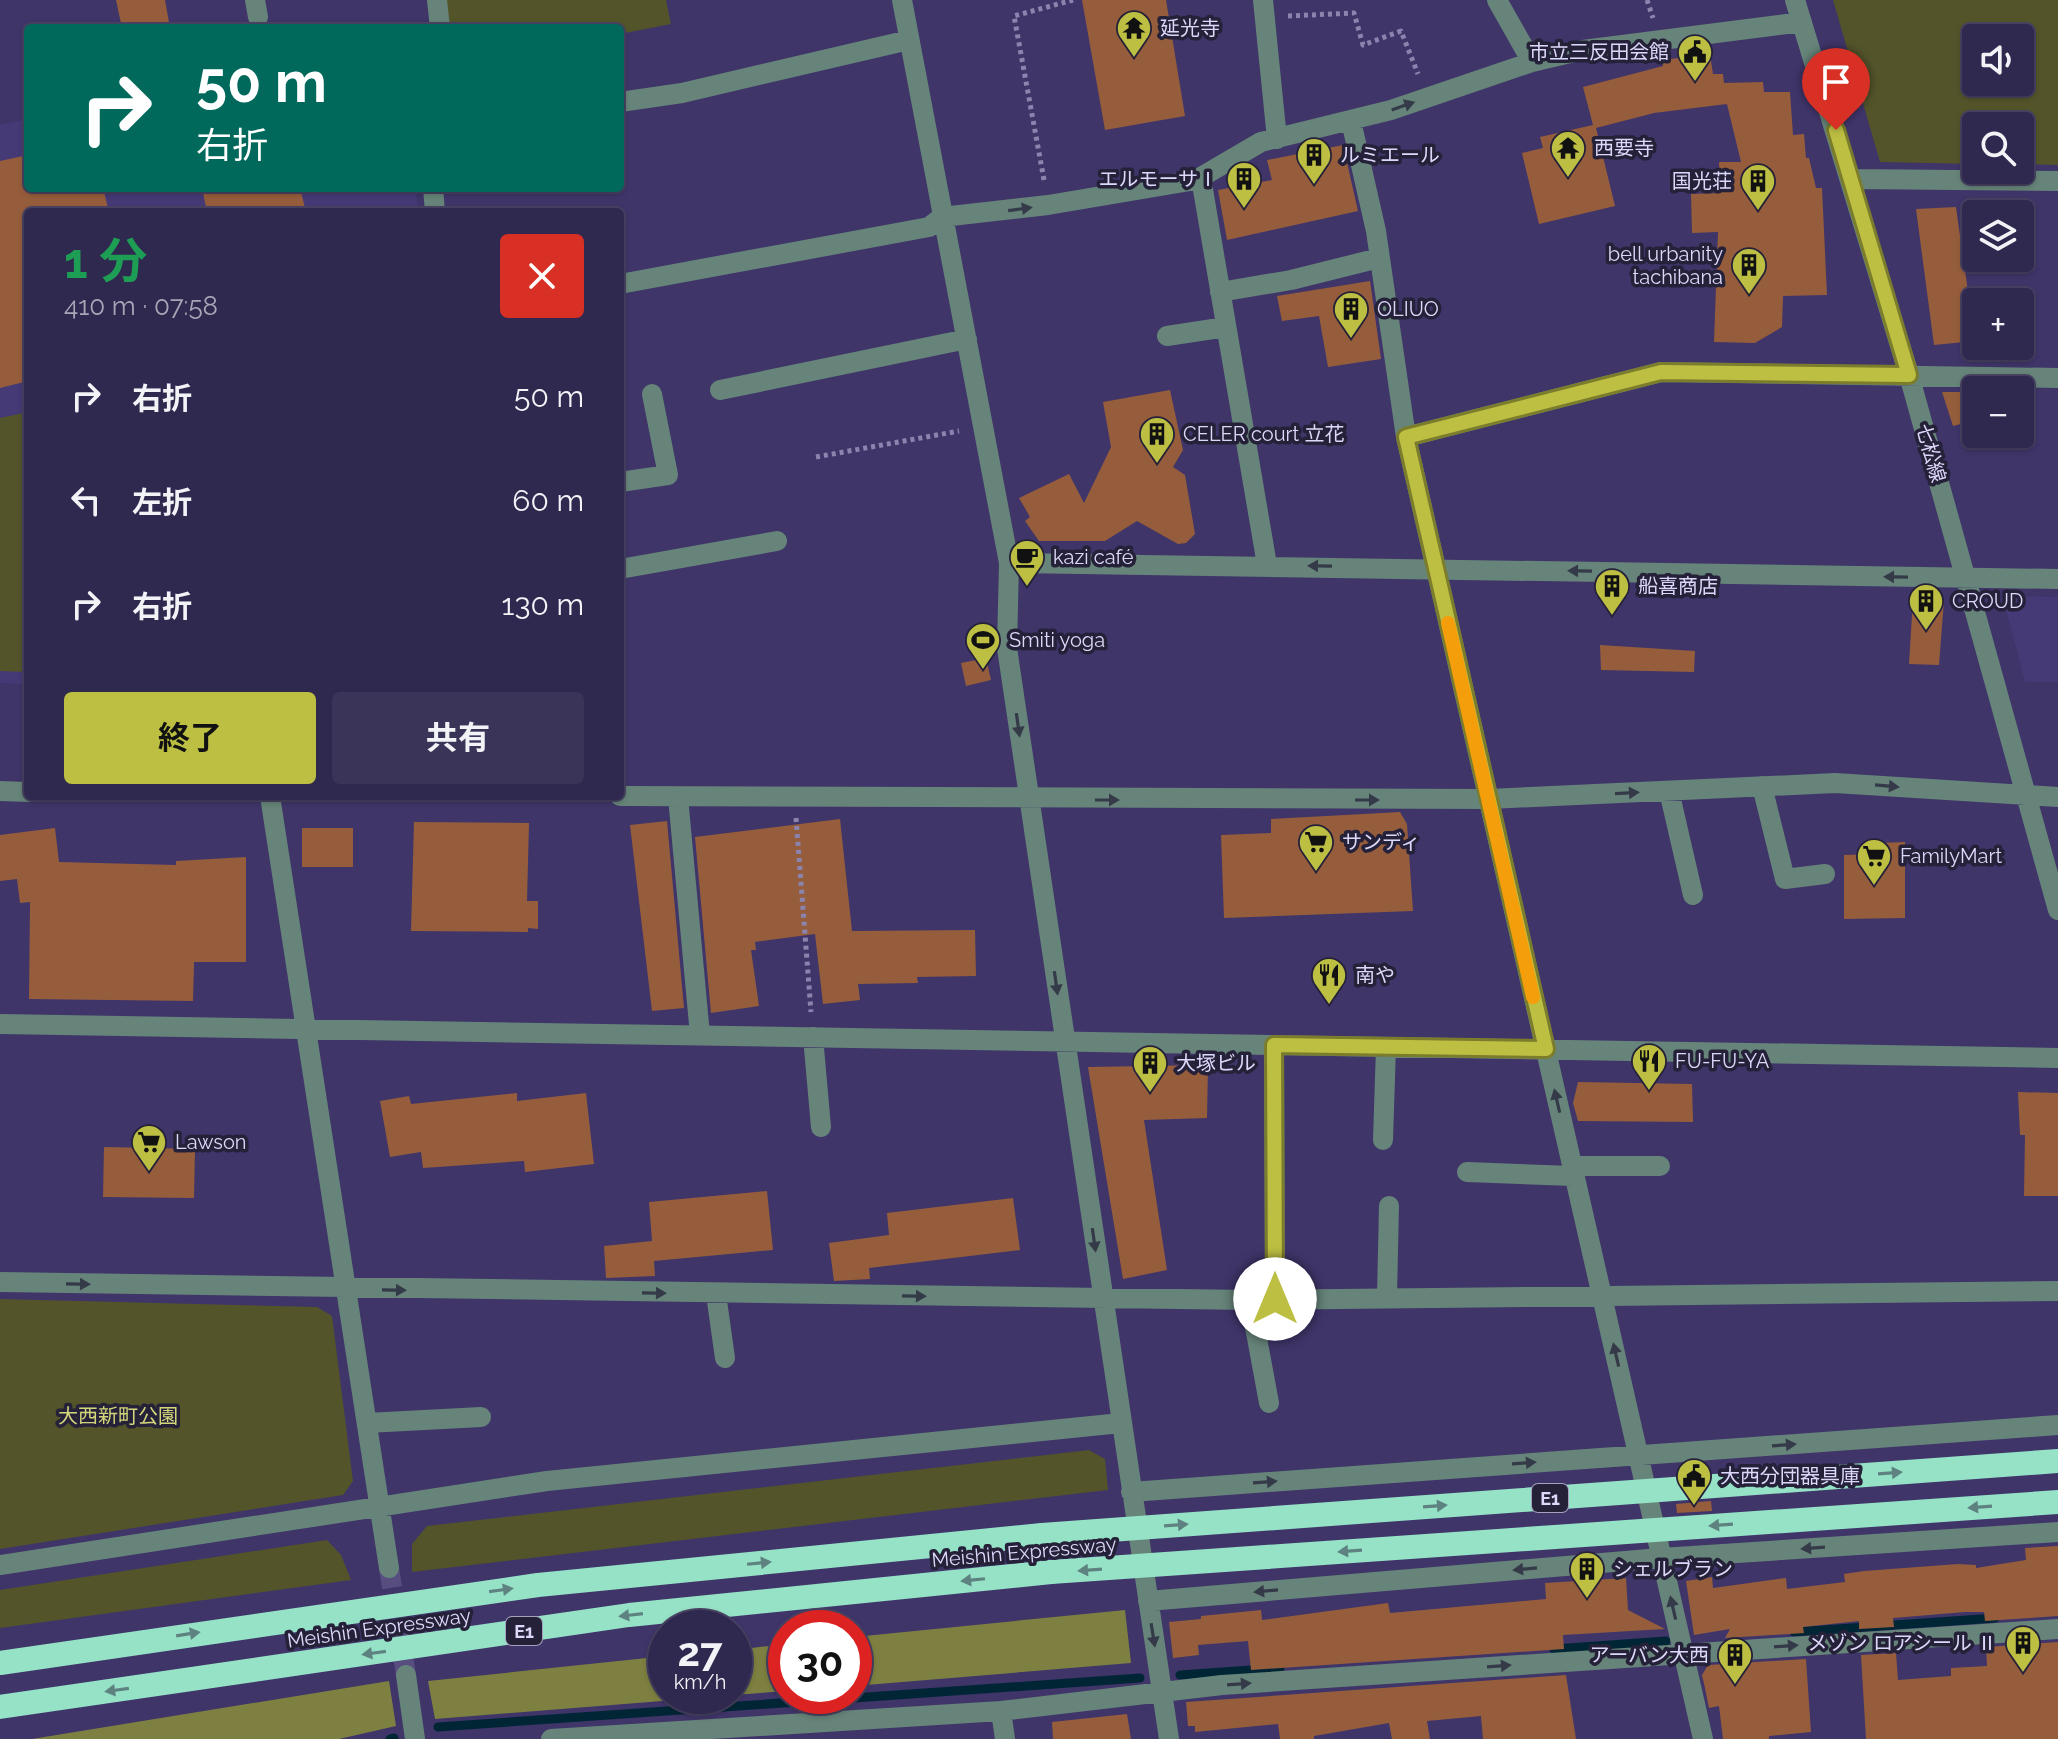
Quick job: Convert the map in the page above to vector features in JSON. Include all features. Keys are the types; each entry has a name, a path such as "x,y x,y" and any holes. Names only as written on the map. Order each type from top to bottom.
{"highway":[{"name":"Meishin Expressway","path":"0,1663 538,1585 1042,1535 2058,1461"},
{"name":"Meishin Expressway","path":"0,1707 629,1615 1051,1572 2058,1502"}],"street":[{"path":"437,0 440,24"},
{"path":"902,0 1009,563 1007,648 1169,1739"},
{"path":"1497,0 1532,62"},
{"name":"七松線","path":"1795,0 1909,375 2058,910"},
{"path":"1265,9 1277,139"},
{"path":"624,283 929,227 942,217 1048,205 1201,178 1261,142 1351,121 1532,62 1583,50 1802,22"},
{"path":"624,101 682,93 909,40"},
{"path":"1351,121 1379,258 1406,437 1703,1739"},
{"path":"1201,178 1267,565"},
{"path":"1851,179 2058,181"},
{"path":"1220,292 1291,280 1379,258"},
{"path":"1167,336 1226,327"},
{"path":"720,390 967,339"},
{"path":"1406,437 1661,372 2058,378"},
{"path":"624,481 668,475 652,394"},
{"path":"624,568 777,541"},
{"path":"1009,563 2058,579"},
{"path":"624,796 1029,800 1489,799 1868,784 2058,797"},
{"path":"1762,786 1785,879 1825,874"},
{"path":"0,791 24,792"},
{"path":"1669,791 1693,895"},
{"path":"678,797 700,1035"},
{"path":"271,800 389,1568"},
{"path":"0,1024 2058,1058"},
{"path":"813,1037 821,1127"},
{"path":"1274,1045 1275,1299"},
{"path":"1383,1140 1386,1047"},
{"path":"1467,1172 1660,1166"},
{"path":"1387,1296 1389,1206"},
{"path":"0,1282 1250,1300 1387,1296 2058,1291"},
{"path":"716,1294 725,1358"},
{"path":"1250,1300 1269,1403"},
{"path":"367,1423 481,1417"},
{"path":"0,1565 547,1481 1121,1423"},
{"path":"1131,1492 2058,1425"},
{"path":"1148,1601 1661,1558 2058,1532"},
{"path":"551,1739 1001,1711 1222,1685 2058,1629"},
{"path":"406,1675 415,1739"},
{"path":"1001,1711 1005,1739"}],"path":[{"path":"1048,205 1014,16 1073,0"},
{"path":"1265,9 1354,13 1363,45 1401,31 1427,97"},
{"path":"816,457 984,426"},
{"path":"794,798 813,1037"}],"shaded area":[{"path":"24,120 24,192 416,192 418,208 24,208 24,684 0,683 0,125"},
{"path":"2014,596 2058,597 2058,682 2025,682 2006,610"}],"green space":[{"path":"446,0 666,0 671,24 624,33 624,24 449,24"},
{"path":"1833,0 2058,0 2058,165 2034,164 2034,112 1962,112 1962,164 1880,162"},
{"path":"24,413 24,672 0,671 0,418"},
{"name":"大西新町公園","path":"0,1299 317,1307 332,1316 353,1481 343,1495 0,1549"},
{"path":"1089,1450 1105,1459 1108,1490 412,1572 412,1544 427,1526"},
{"path":"327,1540 341,1555 351,1580 0,1628 0,1590"},
{"path":"1125,1610 1131,1663 872,1685 872,1635"},
{"path":"768,1646 768,1692 752,1694 752,1648"},
{"path":"648,1658 648,1702 435,1719 428,1681"},
{"path":"389,1681 396,1726 339,1739 32,1739"}],"building":[{"path":"116,0 165,0 169,24 121,24"},
{"name":"延光寺","path":"1082,0 1166,0 1185,116 1105,130"},
{"path":"1710,54 1713,74 1723,74 1724,83 1763,82 1764,92 1790,92 1793,135 1804,134 1806,158 1809,158 1816,188 1822,188 1827,295 1783,296 1782,327 1755,343 1714,342 1718,232 1692,233 1691,194 1720,193 1719,162 1741,162 1727,104 1654,113 1596,128 1615,206 1539,224 1522,153 1543,148 1540,137 1593,125 1583,87 1663,66 1662,60"},
{"name":"ルミエール","path":"1343,145 1358,211 1227,240 1218,190 1272,180 1267,160"},
{"path":"24,156 24,192 104,192 108,208 24,208 24,382 0,388 0,161"},
{"path":"203,192 301,192 305,208 206,208"},
{"path":"1956,207 1962,272 1965,272 1967,288 1962,288 1962,342 1934,345 1916,209"},
{"name":"OLIUO","path":"1370,281 1381,359 1328,367 1319,316 1282,321 1277,296"},
{"name":"CELER court 立花","path":"1170,390 1183,450 1173,467 1185,475 1195,534 1186,543 1178,544 1137,521 1105,541 1039,541 1025,521 1030,517 1019,498 1069,474 1084,503 1111,447 1103,402"},
{"path":"1942,392 1962,392 1962,424 1953,426"},
{"name":"CROUD","path":"1913,599 1944,600 1939,665 1909,664"},
{"path":"1600,645 1695,651 1694,672 1601,670"},
{"path":"986,658 991,680 966,686 961,663"},
{"name":"サンディ","path":"1400,812 1407,824 1413,911 1224,918 1221,835 1271,833 1271,819"},
{"path":"840,819 852,931 975,930 976,976 917,977 918,983 858,984 860,1000 823,1004 815,934 755,942 756,950 751,950 759,1006 711,1013 695,837"},
{"path":"667,821 684,1008 652,1011 630,825"},
{"path":"414,822 529,823 527,901 538,901 538,929 528,928 528,932 411,931"},
{"path":"55,828 59,862 176,865 176,861 246,857 246,962 194,962 193,1001 29,999 30,902 20,903 17,879 0,881 0,835"},
{"path":"302,828 353,828 353,867 302,867"},
{"name":"FamilyMart","path":"1905,842 1905,918 1844,919 1844,855 1876,854 1878,843"},
{"path":"1208,1065 1207,1118 1144,1120 1167,1270 1123,1279 1088,1067"},
{"path":"1578,1082 1692,1084 1693,1122 1578,1121 1573,1103"},
{"path":"2018,1092 2058,1093 2058,1196 2024,1196 2025,1135 2020,1135"},
{"path":"517,1093 517,1101 586,1093 594,1164 525,1172 524,1161 423,1168 421,1152 390,1157 380,1101 409,1096 411,1104"},
{"name":"Lawson","path":"104,1147 195,1149 194,1198 103,1197"},
{"path":"767,1191 773,1250 654,1261 655,1276 606,1278 604,1246 652,1241 649,1202"},
{"path":"1013,1198 1020,1250 869,1268 870,1279 834,1281 829,1243 889,1235 887,1213"},
{"path":"1711,1501 1712,1511 1677,1513 1676,1504"},
{"path":"2058,1546 2058,1616 1985,1621 1984,1612 1965,1612 1893,1618 1894,1627 1859,1629 1859,1621 1803,1627 1804,1633 1725,1638 1730,1629 1694,1635 1686,1581 1712,1577 1713,1588 1786,1578 1787,1589 1845,1582 1844,1574 1864,1571 1958,1564 1976,1565 1976,1568 2026,1560 2025,1548"},
{"path":"1626,1578 1628,1610 1665,1629 1563,1635 1564,1649 1251,1670 1248,1641 1198,1645 1199,1655 1173,1658 1169,1622 1201,1619 1201,1616 1261,1610 1262,1620 1388,1603 1390,1613 1546,1599 1545,1583"},
{"path":"2058,1642 2058,1739 1866,1739 1861,1655 1896,1653 1898,1680 1951,1676 1951,1668 1987,1666 1986,1647"},
{"path":"1806,1659 1811,1732 1769,1736 1769,1739 1723,1739 1719,1706 1709,1708 1702,1675 1708,1665"},
{"path":"1566,1675 1576,1739 1483,1739 1481,1716 1427,1721 1430,1739 1392,1739 1389,1723 1314,1736 1314,1739 1280,1739 1278,1724 1195,1732 1195,1726 1188,1726 1186,1702"},
{"path":"1127,1714 1131,1739 1053,1739 1052,1722"}],"waterway":[{"path":"1794,1632 1995,1618"},
{"path":"1554,1649 1666,1641"},
{"path":"1180,1675 1280,1668"},
{"path":"438,1727 1140,1678"},
{"path":"390,1739 394,1738"}],"tunnel":[{"path":"389,1568 406,1675"}],"slow traffic":[{"path":"1448,623 1533,997"}],"place":[{"name":"延光寺","path":"1134,59"},
{"name":"市立三反田会館","path":"1695,83"},
{"name":"西要寺","path":"1568,179"},
{"name":"ルミエール","path":"1314,186"},
{"name":"エルモーサⅠ","path":"1244,210"},
{"name":"国光荘","path":"1758,212"},
{"name":"bell urbanity tachibana","path":"1749,296"},
{"name":"OLIUO","path":"1351,340"},
{"name":"CELER court 立花","path":"1157,465"},
{"name":"kazi café","path":"1027,588"},
{"name":"船喜商店","path":"1612,617"},
{"name":"CROUD","path":"1926,632"},
{"name":"Smiti yoga","path":"983,671"},
{"name":"サンディ","path":"1316,873"},
{"name":"FamilyMart","path":"1874,887"},
{"name":"南や","path":"1329,1006"},
{"name":"FU-FU-YA","path":"1649,1092"},
{"name":"大塚ビル","path":"1150,1094"},
{"name":"Lawson","path":"149,1173"},
{"name":"大西分団器具庫","path":"1694,1507"},
{"name":"シェルブラン","path":"1587,1600"},
{"name":"メゾン ロアシール Ⅱ","path":"2023,1674"},
{"name":"アーバン大西","path":"1735,1686"}],"route":[{"path":"1275,1299 1274,1045 1546,1049 1406,437 1661,372 1909,375 1836,130"}]}
